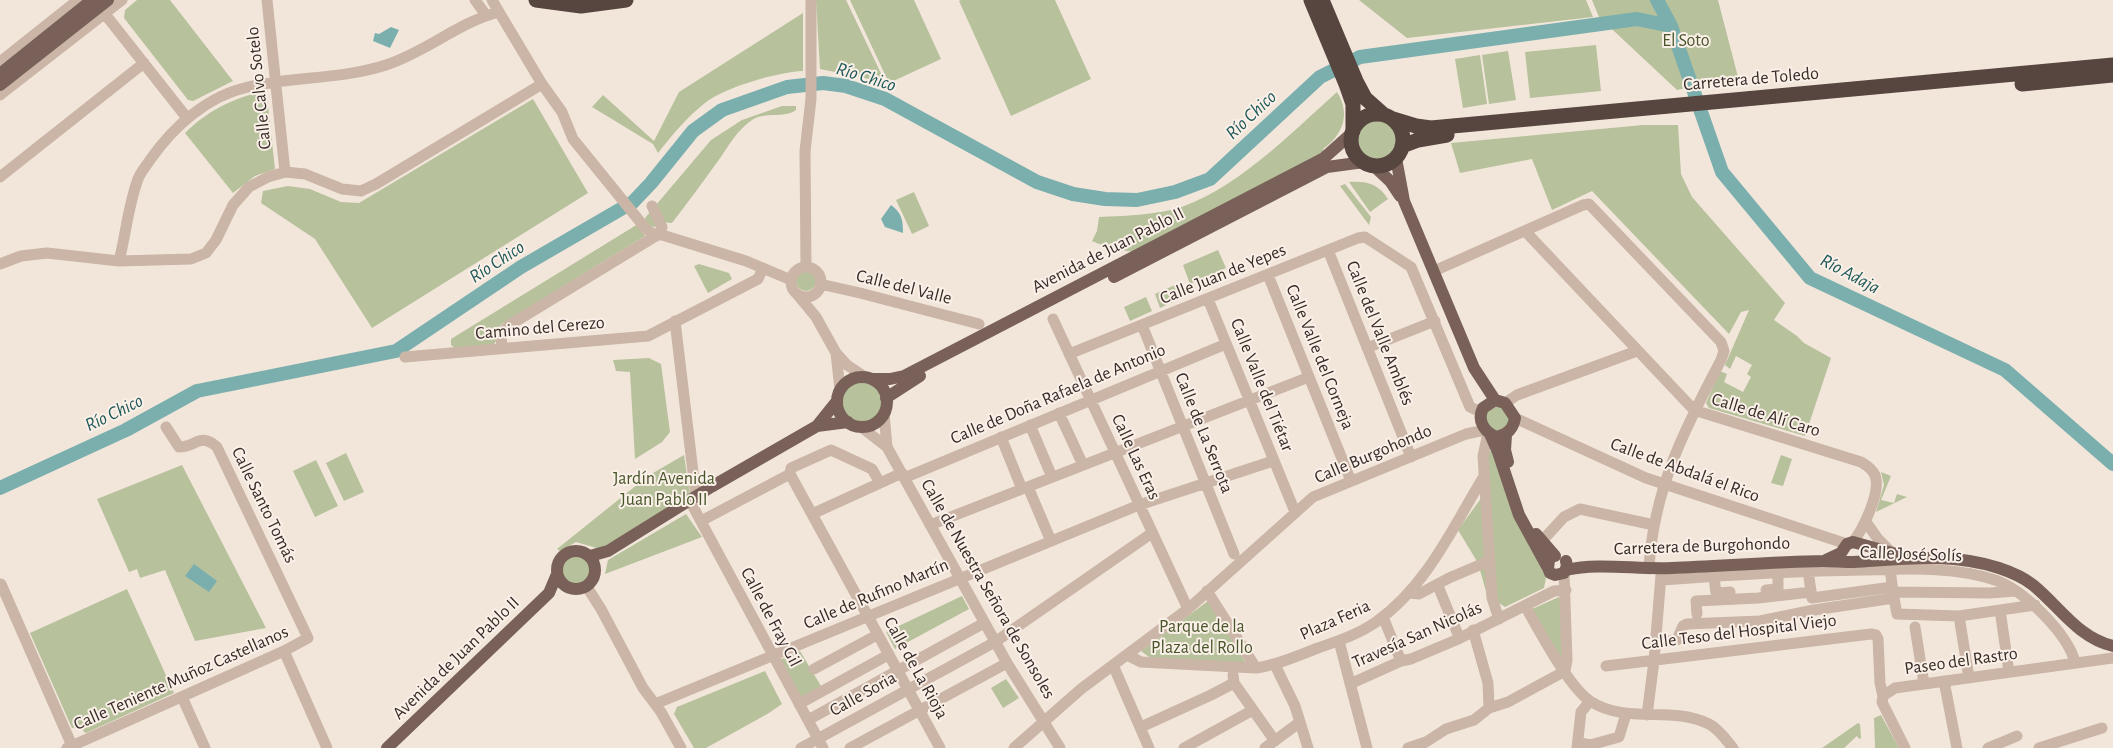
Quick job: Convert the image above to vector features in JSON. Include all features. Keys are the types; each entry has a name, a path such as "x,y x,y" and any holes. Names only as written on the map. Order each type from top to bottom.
{"highway":[{"path":"536,0 580,6 626,0"},
{"path":"1311,0 1337,49 1351,82 1364,98 1402,131 1399,152"},
{"path":"1322,0 1337,49"},
{"name":"Carretera de Toledo","path":"2082,73 2113,65"},
{"name":"Carretera de Toledo","path":"1369,164 1390,162 1399,152 1432,136 1655,112 2082,73 2113,75"},
{"path":"1351,82 1353,150 1369,164"},
{"name":"Carretera de Toledo","path":"1388,117 1416,126 1431,128 1655,112"},
{"path":"1352,132 1361,119 1375,114 1388,117"}],"main road":[{"path":"0,74 100,4"},
{"path":"0,85 100,4"},
{"name":"Avenida de Juan Pablo II","path":"868,378 890,379 904,376 1324,158 1352,132"},
{"path":"1399,152 1404,201"},
{"path":"1369,164 1390,181 1404,201 1474,368 1484,423 1502,462 1519,515 1559,567"},
{"name":"Avenida de Juan Pablo II","path":"886,398 908,383 1327,166 1369,164"},
{"path":"1474,368 1515,418 1513,427 1506,435 1498,437 1484,423"},
{"path":"593,561 711,487 817,426 848,422 861,427 870,425 884,413 886,398 884,390 868,378 855,378 846,383 817,426"},
{"path":"839,396 838,409 848,422"},
{"path":"1484,423 1500,402"},
{"name":"Carretera de Burgohondo","path":"1506,435 1507,460 1524,513 1541,542 1559,567 1582,566 1657,572 1824,561 1847,550"},
{"path":"1867,546 1869,554 1867,560"},
{"path":"1847,550 1867,546 1909,557"},
{"path":"1847,550 1867,560 1909,557 1954,558 1984,564 2009,572 2032,584 2069,622 2109,652"},
{"path":"579,551 593,561 595,578 587,587 576,590 566,587 560,581 557,574 559,562 567,553 579,551"},
{"name":"Avenida de Juan Pablo II","path":"387,748 549,593 557,574"},
{"name":"Avenida de Juan Pablo II","path":"549,593 566,587"}],"street":[{"path":"0,62 78,0"},
{"path":"0,96 100,4 122,0"},
{"name":"Calle Calvo Sotelo","path":"267,0 285,172"},
{"path":"475,0 486,15"},
{"path":"492,0 542,84 562,112 573,139 654,233 763,268 791,280"},
{"path":"499,12 504,0"},
{"path":"806,267 805,152 812,99 811,0"},
{"path":"100,4 187,118"},
{"path":"119,261 128,212 138,177 161,145 187,118 229,94 247,87 342,76 386,65 421,50 486,15 499,12"},
{"path":"0,177 144,63"},
{"path":"0,264 21,256 47,253 119,261 191,259 206,253 216,240 233,205 249,187 268,176 285,172 305,174 342,190 361,191 376,184 542,84"},
{"path":"1434,271 1589,204 1721,342 1724,351 1694,410 1663,484 1654,525 1657,572 1656,643 1647,714"},
{"path":"502,348 501,335 508,326 662,227 652,206"},
{"name":"Calle de Alí Caro","path":"1525,231 1694,410 1861,462 1868,466 1876,479 1876,487 1866,522 1847,550"},
{"name":"Calle Juan de Yepes","path":"1069,354 1328,250 1365,237 1388,250 1411,267 1435,321"},
{"name":"Calle del Valle Amblés","path":"1328,250 1411,457"},
{"path":"798,294 805,297 813,294 820,284 817,272 806,267 795,272 791,280 792,288 816,317 836,353 847,365 868,378"},
{"path":"693,499 694,479 675,321 758,279 763,268"},
{"name":"Calle Valle del Corneja","path":"1268,275 1351,481"},
{"name":"Calle del Valle","path":"820,284 979,324"},
{"path":"813,294 816,317"},
{"name":"Calle Valle del Tiétar","path":"1208,299 1295,512"},
{"name":"Calle Las Eras","path":"1053,319 1188,609"},
{"name":"Camino del Cerezo","path":"404,357 648,336 675,321"},
{"path":"1367,348 1435,321 1470,407 1484,423 1484,476 1489,561 1492,598 1499,619"},
{"name":"Calle de La Serrota","path":"1142,325 1234,554"},
{"name":"Calle de Doña Rafaela de Antonio","path":"812,514 880,483 903,476 1001,437 1226,344"},
{"path":"1500,402 1637,351"},
{"path":"836,353 839,396"},
{"path":"930,525 1309,377"},
{"name":"Calle de Nuestra Señora de Sonsoles","path":"884,413 887,447"},
{"path":"1059,413 1083,465"},
{"name":"Calle de Abdalá el Rico","path":"1515,418 1663,484 1847,550"},
{"name":"Calle Burgohondo","path":"1014,748 1044,721 1114,665 1188,609 1313,498 1466,434 1484,423"},
{"path":"1030,425 1052,477"},
{"name":"Calle Santo Tomás","path":"166,427 179,447 206,440 212,442 220,452 308,638"},
{"name":"Calle de Nuestra Señora de Sonsoles","path":"861,427 887,447 1006,663 1060,748"},
{"path":"1001,437 1050,541"},
{"path":"701,522 790,474 791,468 831,450 872,470 880,483"},
{"name":"Calle de Rufino Martín","path":"655,704 1139,505 1273,461"},
{"name":"Calle de La Rioja","path":"790,474 940,748"},
{"path":"1383,617 1409,593 1446,542 1484,476"},
{"path":"694,479 711,487"},
{"name":"Calle de Fray Gil","path":"693,499 701,522 772,656 821,743"},
{"path":"1541,542 1564,517 1580,509 1654,525"},
{"path":"1866,522 1878,539 1893,554"},
{"name":"Calle Soria","path":"801,748 821,743 907,690 995,642 1152,533"},
{"path":"1409,593 1419,594 1438,586 1449,578 1489,561"},
{"path":"1559,567 1567,660 1565,671"},
{"path":"1890,569 1897,614 1959,616 2035,605"},
{"name":"Calle José Solís","path":"1657,572 1714,577 1808,571 1890,569 1952,571 1992,579 2016,591 2035,605 2068,645"},
{"path":"1808,571 1812,595"},
{"path":"1952,571 1955,593"},
{"path":"1714,577 1716,593 1765,590 1778,589 1778,573"},
{"path":"1,584 71,747"},
{"path":"1438,586 1459,637"},
{"path":"587,587 601,609 643,688 655,704 681,748"},
{"path":"1207,591 1256,668"},
{"name":"Travesía San Nicolás","path":"1350,684 1401,661 1411,659 1560,591"},
{"path":"1697,614 1696,601 1893,592 1955,593 2016,591"},
{"path":"1656,643 1677,640 1683,626 1687,624 1760,620 1893,592"},
{"path":"1525,606 1565,671 1579,691 1590,701 1614,712 1675,715 1704,722 1718,731 1733,748"},
{"path":"2000,610 2009,672"},
{"path":"1959,616 1969,678"},
{"name":"Plaza Feria","path":"1127,655 1141,662 1256,668 1275,664 1339,640 1368,627 1383,617 1401,661"},
{"path":"808,720 984,623"},
{"path":"1915,627 1924,684"},
{"path":"1473,630 1488,683 1489,708"},
{"name":"Calle Teso del Hospital Viejo","path":"1606,666 1871,634 1876,635 1878,639 1880,683 1883,696"},
{"path":"814,669 877,635"},
{"name":"Calle Teniente Muñoz Castellanos","path":"71,747 284,652 308,638"},
{"path":"1339,640 1367,748"},
{"path":"2068,645 2109,652"},
{"path":"2068,645 2075,662"},
{"path":"284,652 327,748"},
{"name":"Paseo del Rastro","path":"1883,696 1895,688 2075,662 2109,652"},
{"path":"799,704 888,655"},
{"path":"850,748 1006,663"},
{"path":"1275,664 1290,692 1308,748"},
{"path":"1114,665 1149,748"},
{"path":"1233,668 1234,683 1274,741"},
{"path":"1408,748 1425,745 1446,729 1474,720 1482,716 1489,708 1508,702 1565,671"},
{"path":"1944,681 1957,748"},
{"path":"1141,727 1234,683"},
{"path":"1883,696 1882,702 1885,711 1905,748"},
{"path":"182,697 205,748"},
{"path":"1590,701 1581,712 1577,745 1619,737 1626,714"},
{"path":"1184,748 1253,710"},
{"path":"1265,748 1300,722"},
{"path":"2039,748 2102,728"},
{"path":"1988,748 2017,736"}],"green space":[{"path":"137,0 170,0 233,81 193,101 188,100 124,18 125,10"},
{"path":"816,0 846,0 887,86 886,90 869,79 820,69"},
{"path":"850,0 914,0 941,59 889,83"},
{"path":"1055,0 1091,79 1011,116 959,1"},
{"path":"1359,0 1586,0 1593,17 1407,38"},
{"name":"El Soto","path":"1592,0 1718,0 1738,77 1677,90 1599,17"},
{"path":"803,13 803,71 752,81 714,97 698,108 686,120 658,153 653,144 592,107 603,95 654,141 679,92"},
{"path":"1596,45 1601,91 1530,98 1525,52"},
{"path":"1508,51 1516,100 1489,104 1482,55"},
{"path":"1480,55 1487,104 1463,108 1455,59"},
{"path":"263,92 267,97 275,169 255,176 233,193 185,133 202,118 221,106 252,94"},
{"path":"1337,92 1344,108 1343,124 1336,137 1323,149 1325,152 1133,252 1109,248 1092,241 1097,231 1099,217 1171,210 1216,191 1259,161"},
{"path":"533,99 588,193 372,328 315,239 261,203 263,191 288,186 310,189 341,202 359,203"},
{"path":"782,106 796,106 796,110 786,114 757,117 746,124 672,223 657,222 656,227 648,226 645,218 711,140 742,120"},
{"path":"1381,120 1388,123 1394,129 1397,140 1396,148 1388,157 1381,160 1373,160 1366,157 1358,148 1357,136 1360,129 1369,121"},
{"path":"1643,125 1678,125 1681,174 1692,197 1785,303 1774,320 1804,343 1831,358 1805,436 1709,408 1706,403 1720,371 1727,374 1724,382 1743,392 1751,377 1747,374 1752,365 1736,356 1730,369 1725,365 1749,310 1741,312 1729,334 1592,191 1552,210 1532,159 1460,173 1451,143"},
{"path":"1349,182 1372,184 1388,199 1370,212"},
{"path":"1345,184 1371,217 1369,225 1340,186"},
{"path":"914,192 929,226 912,234 896,200"},
{"path":"638,224 645,236 503,323 496,330 496,341 494,344 455,348 451,345 451,339"},
{"path":"1218,250 1226,268 1190,284 1183,265"},
{"path":"699,264 729,273 732,279 708,293 694,266"},
{"path":"806,271 813,274 816,281 813,288 806,291 799,288 796,281 799,274"},
{"path":"1182,282 1188,295 1160,308 1155,294"},
{"path":"1146,297 1152,311 1130,321 1124,307"},
{"path":"649,358 661,364 670,432 662,442 635,459 630,372 616,371 613,360"},
{"path":"867,382 874,385 880,391 883,402 882,410 874,419 867,422 859,422 852,419 844,410 843,398 846,391 855,383"},
{"path":"1501,406 1509,417 1509,426 1496,432 1485,421 1486,411 1490,407"},
{"path":"1486,451 1494,451 1515,514 1546,578 1544,588 1505,607 1496,601"},
{"path":"346,453 364,492 344,501 326,463"},
{"name":"Jardín Avenida Juan Pablo II","path":"684,455 690,495 600,549 576,542 560,551 557,549 648,476"},
{"path":"1781,455 1792,459 1783,486 1771,483"},
{"path":"316,460 338,506 315,517 293,471"},
{"path":"182,465 266,628 195,641 165,570 140,578 137,569 129,572 97,499"},
{"path":"1881,472 1891,476 1881,500 1894,503 1897,494 1907,497 1876,512 1884,485"},
{"path":"1482,497 1489,602 1478,563 1458,530"},
{"name":"Jardín Avenida Juan Pablo II","path":"686,514 702,537 605,574 608,560"},
{"path":"576,556 586,560 590,570 586,580 576,584 566,580 562,570 566,560"},
{"path":"127,589 174,693 86,733 78,727 72,728 30,633"},
{"path":"962,596 969,609 895,649 886,632"},
{"path":"1559,597 1563,609 1562,663 1532,609"},
{"name":"Parque de la Plaza del Rollo","path":"1208,601 1246,663 1152,659 1141,651"},
{"path":"800,651 821,686 799,698 779,660"},
{"path":"765,671 782,704 706,748 694,748 674,714 677,707"},
{"path":"1006,679 1019,698 1003,708 991,688"},
{"path":"1881,715 1899,748 1875,748 1874,718"},
{"path":"1858,723 1860,724 1861,738 1859,739 1857,736 1844,748 1822,748"}],"water":[{"path":"391,27 399,30 390,48 373,41 375,33 379,34"},
{"path":"891,205 898,211 901,217 903,233 885,227 881,219"},
{"path":"194,564 217,581 209,592 185,576"}],"waterway":[{"name":"Río Adaja","path":"1657,0 1671,26 1722,172 1810,278 2005,370 2113,464"},
{"name":"Río Chico","path":"0,488 126,430 197,391 396,351 521,267 633,202 693,131 722,110 787,87 823,83 846,86 885,99 1037,182 1073,194 1105,199 1137,200 1175,192 1210,179 1320,77 1360,57 1637,19 1671,26"}]}
